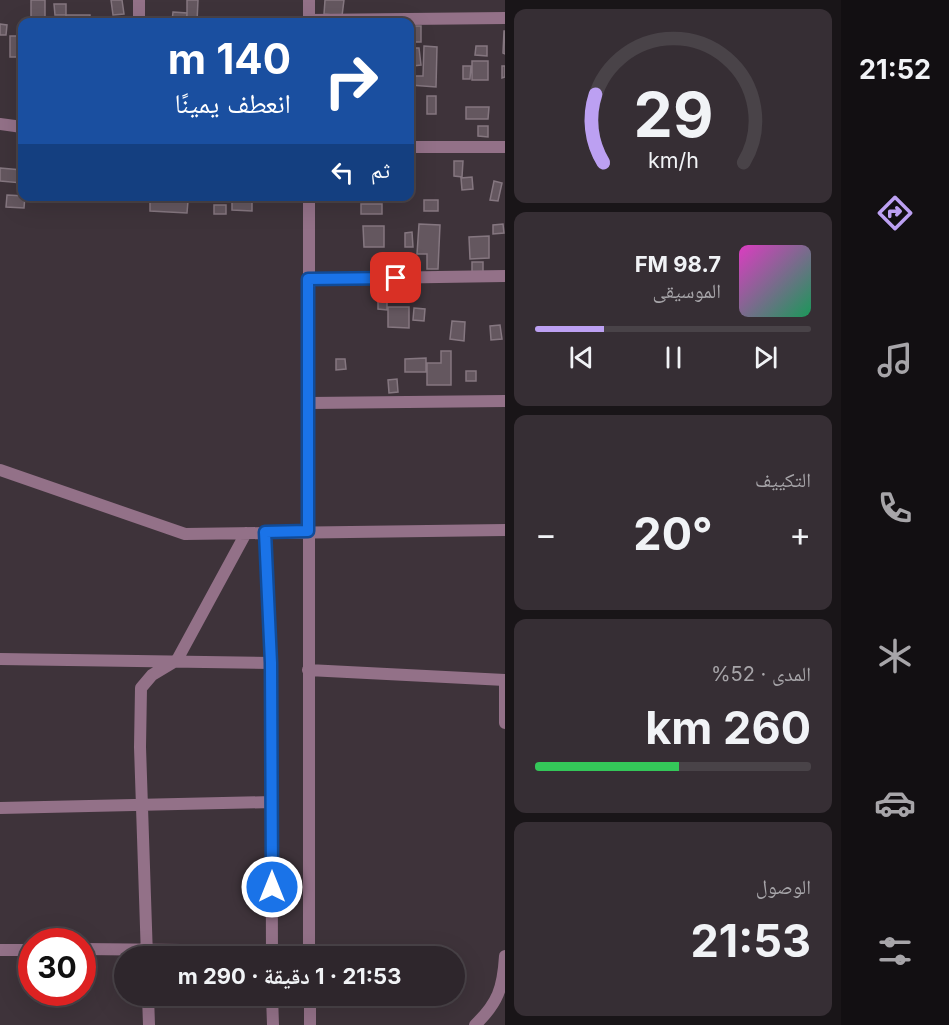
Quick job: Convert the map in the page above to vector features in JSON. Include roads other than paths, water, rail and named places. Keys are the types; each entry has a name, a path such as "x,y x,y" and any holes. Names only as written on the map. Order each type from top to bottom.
{"street":[{"path":"139,0 139,18"},
{"path":"309,0 309,18"},
{"path":"414,19 505,18"},
{"path":"0,124 18,126"},
{"path":"414,147 505,147"},
{"path":"309,201 309,946"},
{"path":"308,279 505,276"},
{"path":"310,403 505,401"},
{"path":"0,470 185,534 505,530"},
{"path":"265,532 271,663 272,946"},
{"path":"147,946 141,688 152,675 177,660 246,533"},
{"path":"0,659 271,663"},
{"path":"308,670 505,680 505,723"},
{"path":"0,808 272,802"},
{"path":"0,950 18,950"},
{"path":"96,950 114,951"},
{"path":"475,1025 495,1004 504,981 505,956"},
{"path":"148,1006 148,1025"},
{"path":"272,1006 273,1025"},
{"path":"310,1006 310,1025"}]}
